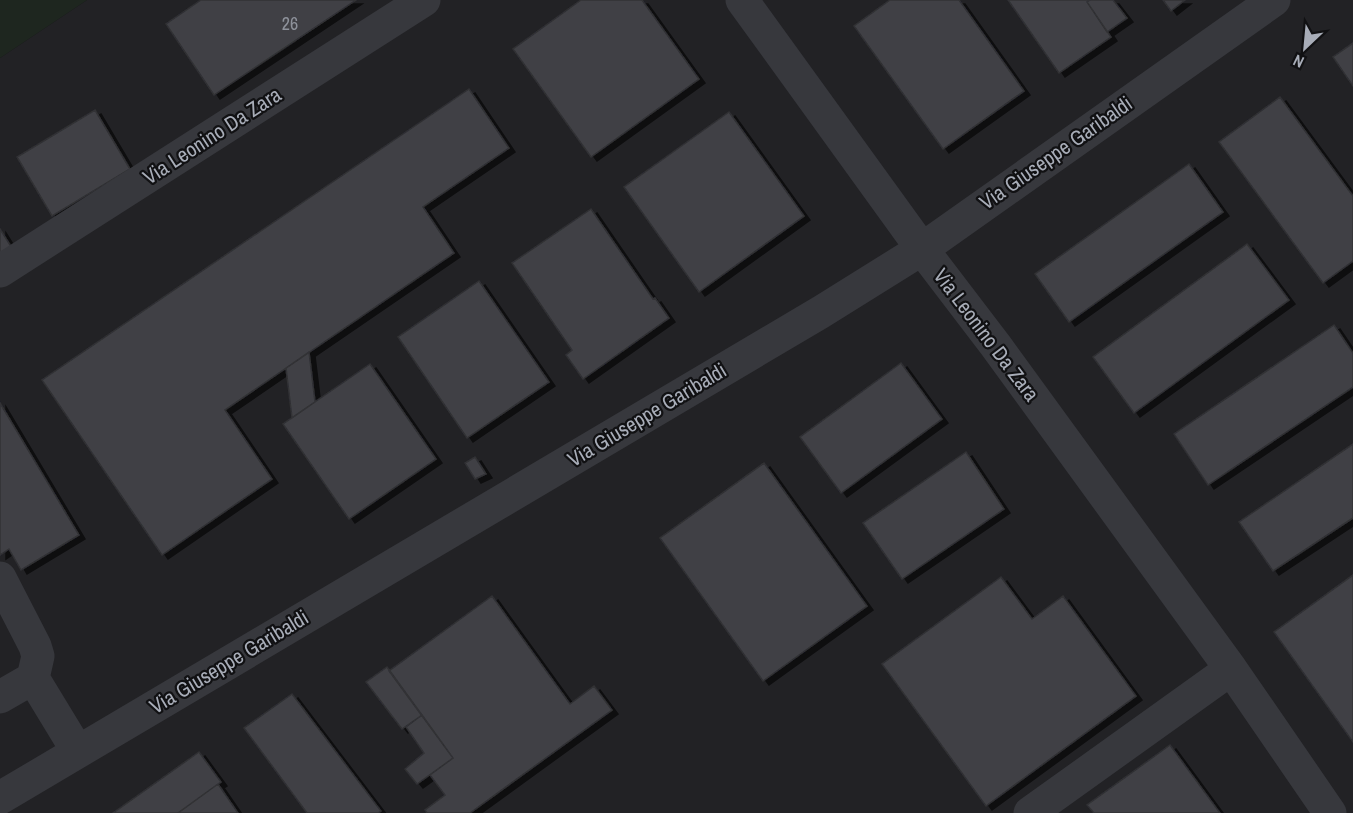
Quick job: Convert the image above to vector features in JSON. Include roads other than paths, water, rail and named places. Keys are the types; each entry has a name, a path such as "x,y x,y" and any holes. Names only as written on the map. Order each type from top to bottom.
{"street":[{"name":"Via Leonino Da Zara","path":"0,271 424,0"},
{"name":"Via Leonino Da Zara","path":"742,0 922,249 1010,365 1232,669 1330,813"},
{"name":"Via Giuseppe Garibaldi","path":"0,798 821,312 922,249 1274,0"},
{"path":"0,578 35,646 38,656 33,678 78,752"},
{"path":"1030,813 1232,669"},
{"path":"0,697 33,678"}]}
